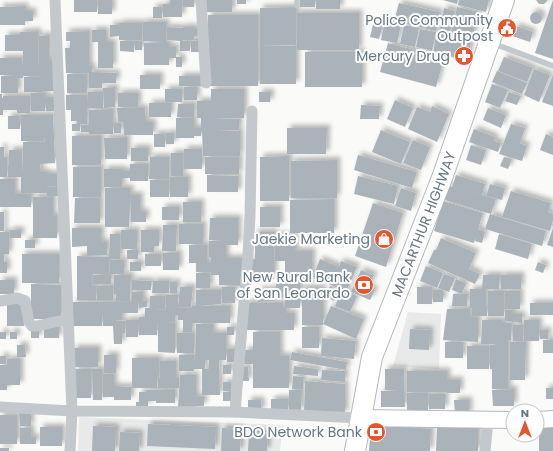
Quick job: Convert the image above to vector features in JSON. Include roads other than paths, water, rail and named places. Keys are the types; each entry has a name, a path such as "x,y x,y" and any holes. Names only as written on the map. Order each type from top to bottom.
{"highway":[{"name":"MACARTHUR HIGHWAY","path":"355,451 368,374 377,342 442,178 504,0"}],"street":[{"path":"55,0 72,410 70,451"},
{"path":"201,0 206,83"},
{"path":"235,412 249,231 252,111"},
{"path":"0,301 18,298 25,301 29,322 32,326 68,319"},
{"path":"0,407 72,410 235,412 361,418 505,420"},
{"path":"484,451 488,420"}],"lane":[{"path":"490,42 553,66"}],"place":[{"name":"Police Community Outpost","path":"507,28"},
{"name":"Mercury Drug","path":"464,56"},
{"name":"Jaekie Marketing","path":"384,239"},
{"name":"New Rural Bank of San Leonardo","path":"364,285"},
{"name":"BDO Network Bank","path":"376,432"}]}
